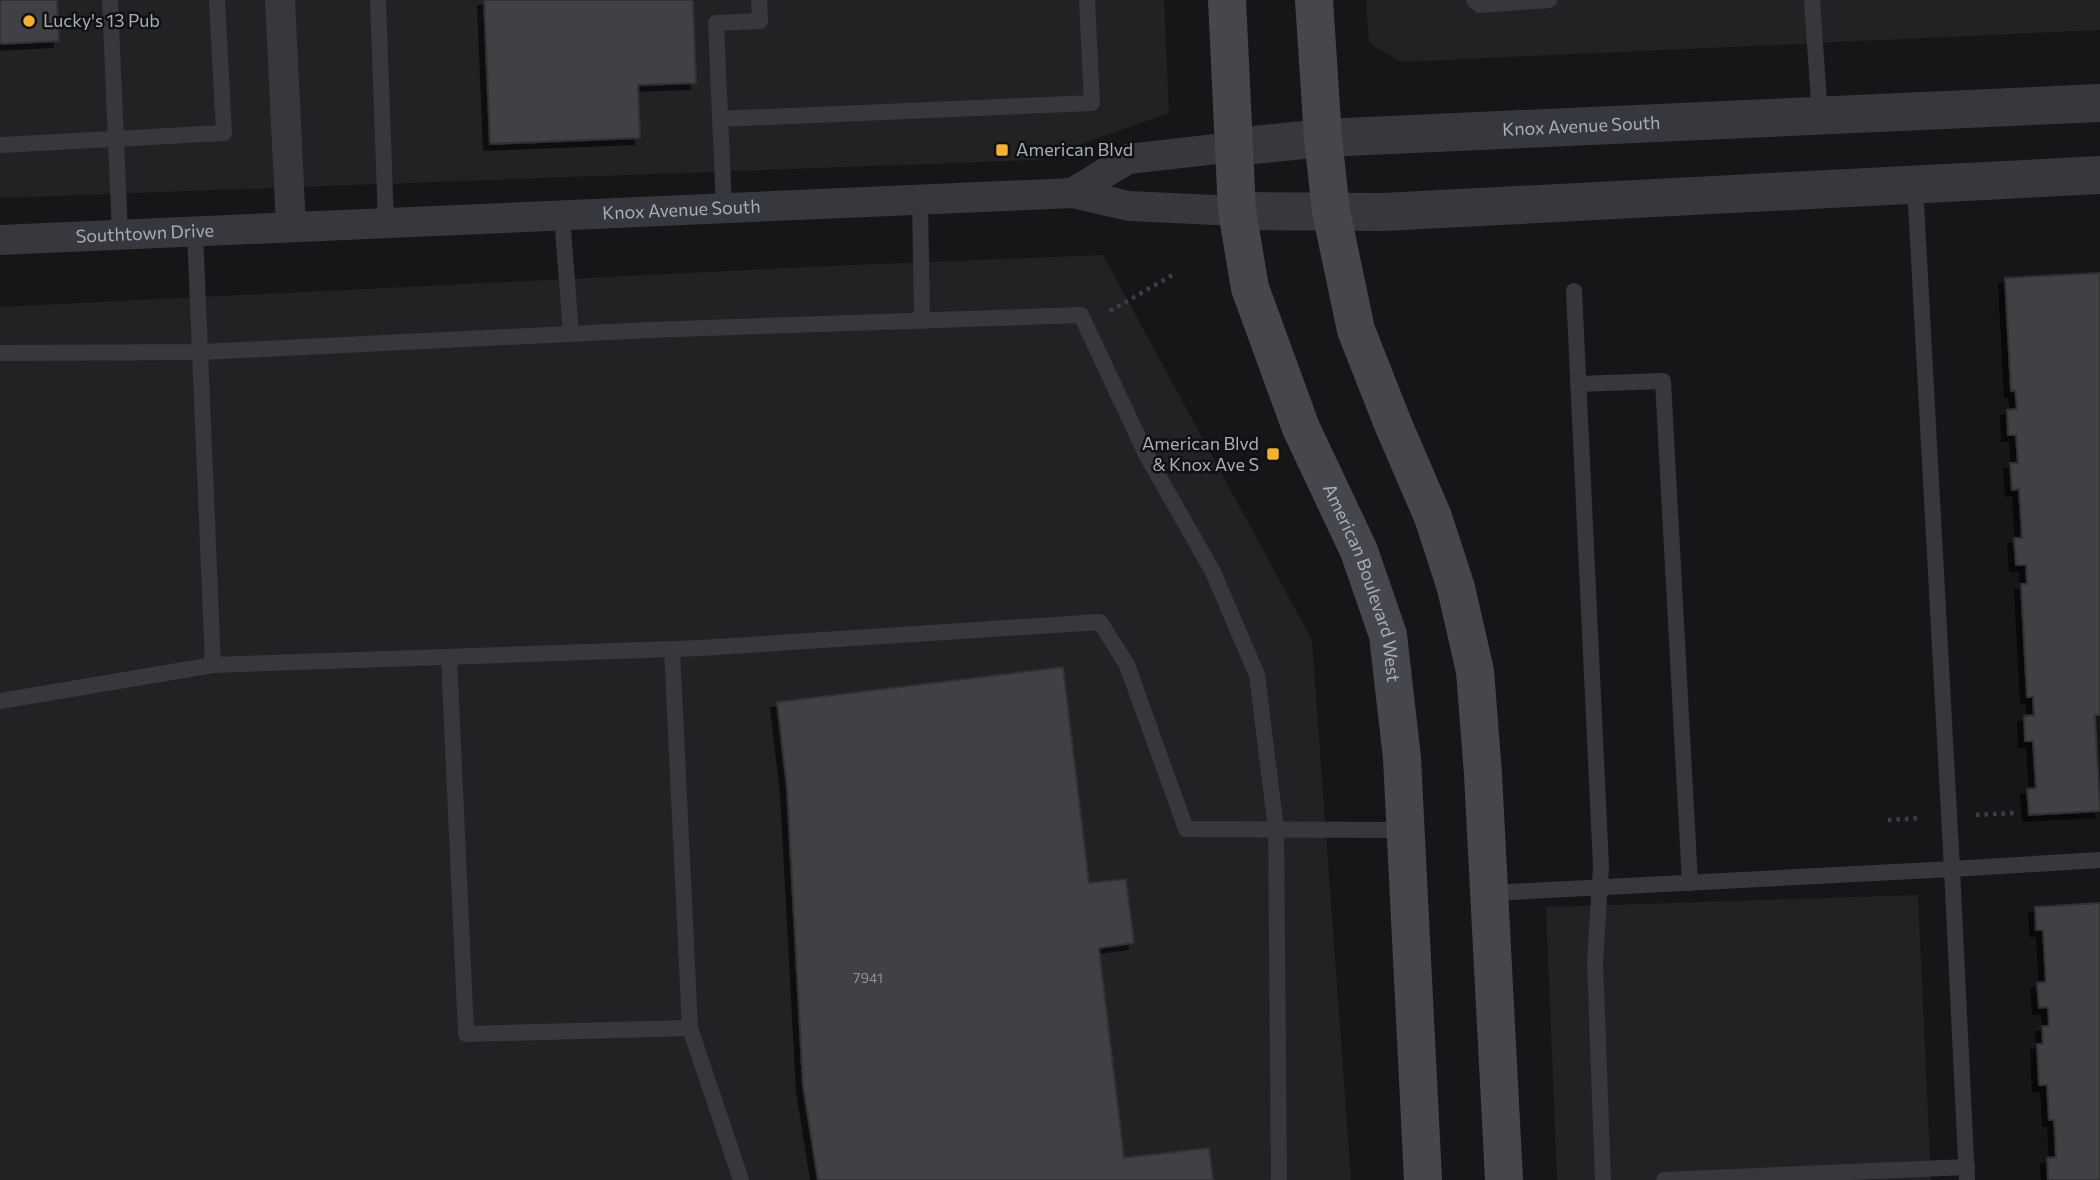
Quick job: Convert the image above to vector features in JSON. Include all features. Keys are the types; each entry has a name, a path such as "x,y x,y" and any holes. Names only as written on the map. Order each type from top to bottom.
{"main road":[{"name":"American Boulevard West","path":"1227,0 1237,211 1250,288 1301,428 1359,551 1388,635 1402,758 1423,1180"},
{"path":"1314,0 1323,138 1331,211 1356,330 1392,424 1433,517 1456,588 1475,671 1504,1180"}],"street":[{"path":"280,0 291,227"},
{"path":"2037,106 2100,89"},
{"name":"Knox Avenue South","path":"1072,192 1128,159 1323,138 2100,103"},
{"name":"Knox Avenue South","path":"291,227 1072,192 1129,206 1237,211 1383,212 2100,175"},
{"name":"Southtown Drive","path":"0,240 291,227"}],"lane":[{"path":"110,0 120,235"},
{"path":"0,145 224,133 217,0"},
{"path":"378,0 386,223"},
{"path":"724,208 716,23 760,21 759,0"},
{"path":"720,119 1092,103 1087,0"},
{"path":"1474,0 1480,5 1549,0"},
{"path":"1812,0 1821,116"},
{"path":"1664,1180 1967,1174 1915,185"},
{"path":"920,200 922,321"},
{"path":"562,216 571,334"},
{"path":"195,232 213,665"},
{"path":"1574,290 1600,887 1595,961 1603,1180"},
{"path":"0,354 201,352 571,334 1081,315 1147,456 1213,572 1257,675 1276,829 1279,1180"},
{"path":"1578,384 1663,381 1690,883"},
{"path":"0,701 213,665 672,649 1100,622 1127,666 1186,829 1405,830"},
{"path":"672,649 690,1028 741,1180"},
{"path":"449,657 466,1034 690,1028"},
{"path":"1489,893 2100,860"}],"path":[{"path":"1085,324 1176,273"}],"shaded area":[{"path":"0,0 1164,0 1169,113 1036,160 0,198"},
{"path":"1366,0 2100,0 2100,30 1401,62 1369,43"},
{"path":"1103,255 1312,640 1351,1180 0,1180 0,307"},
{"path":"1918,895 1931,1180 1557,1180 1546,907"}],"building":[{"name":"Lucky's 13 Pub","path":"0,0 57,0 59,41 0,44"},
{"path":"484,0 693,0 696,83 638,85 640,138 490,144"},
{"path":"2100,273 2100,715 2095,715 2100,811 2029,815 2027,789 2036,788 2033,741 2025,741 2024,716 2034,715 2033,697 2027,697 2021,584 2027,584 2026,565 2016,565 2014,538 2022,538 2019,489 2012,490 2010,463 2018,463 2016,435 2008,435 2007,410 2017,409 2015,391 2011,391 2005,278"},
{"path":"1063,667 1089,883 1126,879 1134,943 1099,948 1124,1158 1209,1148 1213,1180 818,1180 803,1086 787,788 777,702"},
{"path":"2100,903 2100,1180 2048,1180 2047,1158 2056,1157 2054,1120 2049,1120 2047,1085 2039,1085 2037,1044 2043,1044 2042,1026 2049,1026 2048,1007 2039,1008 2037,983 2046,982 2043,930 2036,930 2035,907"}],"place":[{"name":"Lucky's 13 Pub","path":"29,21"},
{"name":"American Blvd","path":"1002,150"},
{"name":"American Blvd & Knox Ave S","path":"1273,454"}]}
